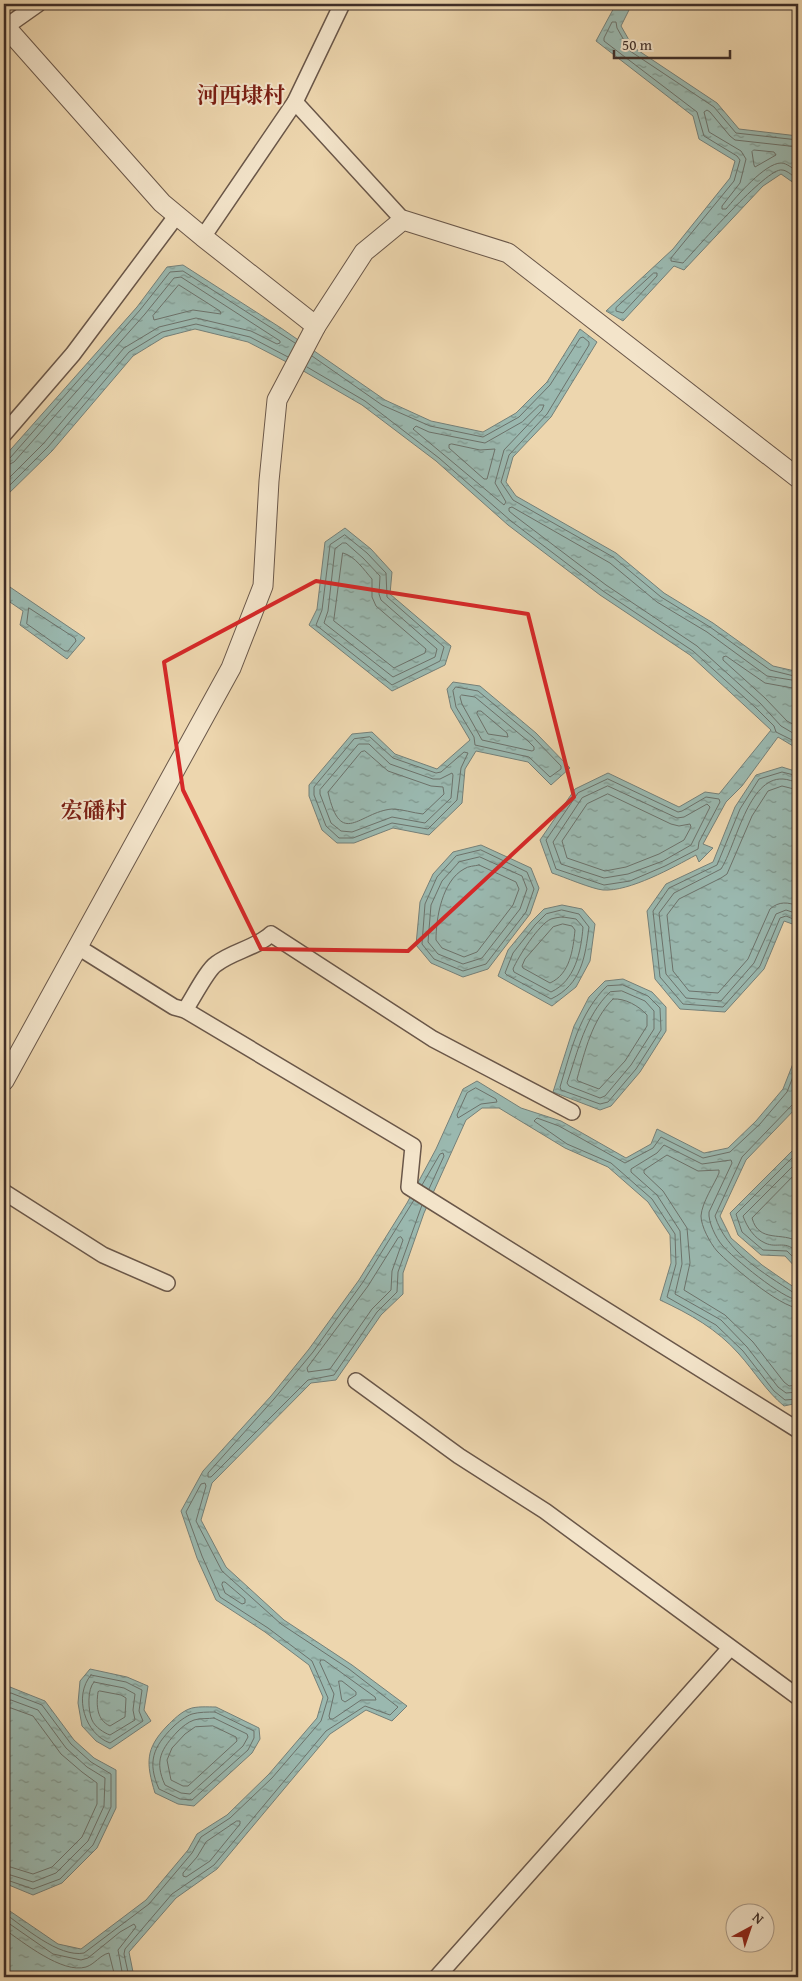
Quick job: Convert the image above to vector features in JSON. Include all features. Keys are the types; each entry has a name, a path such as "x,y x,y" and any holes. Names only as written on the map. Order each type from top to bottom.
{"street":[{"path":"38,4 4,27 162,203 312,332"},
{"path":"203,237 295,102 342,4"},
{"path":"295,102 404,220 508,253 798,478"},
{"path":"4,434 73,354 177,215"},
{"path":"4,1081 231,668 263,586 268,481 277,400 312,332 364,252 404,220"},
{"path":"185,1010 214,965 264,940 271,934 433,1040 572,1112"},
{"path":"78,947 174,1007 185,1010 412,1146 409,1187 798,1430"},
{"path":"4,1192 104,1255 167,1283"},
{"path":"356,1381 459,1456 545,1511 798,1698"},
{"path":"437,1977 730,1648"}],"highlighted area":[{"path":"316,581 528,614 574,797 408,951 261,949 183,790 164,662"}],"water":[{"path":"616,4 632,4 621,26 633,47 717,103 739,129 798,136 798,186 781,174 763,186 684,270 674,266 623,321 606,311 673,249 730,178 735,161 699,139 693,116 596,41"},
{"path":"183,265 281,328 385,400 431,421 483,432 516,413 547,382 580,329 597,342 551,417 513,457 506,482 516,496 616,553 664,593 713,623 773,666 795,671 798,668 798,749 778,737 742,786 726,802 703,844 713,848 699,862 696,855 638,883 614,890 603,890 552,873 540,840 575,789 608,773 679,807 705,792 719,794 771,730 690,655 600,595 508,525 436,461 362,405 300,369 248,342 195,329 164,337 133,356 52,451 4,498 4,457 137,307 167,267"},
{"path":"345,528 371,549 392,572 390,594 451,646 445,665 392,691 309,625 317,609 325,542"},
{"path":"4,583 85,638 67,659 20,625 23,611 4,598"},
{"path":"453,682 480,686 536,733 570,768 551,785 528,762 476,751 465,769 462,803 429,835 393,828 354,843 337,843 322,830 309,796 309,785 352,734 372,732 395,754 437,769 470,740 451,708 447,689"},
{"path":"782,767 798,772 798,926 784,921 764,969 725,1012 680,1009 655,979 647,911 666,884 713,862 735,807 756,775"},
{"path":"481,845 531,868 539,888 530,914 488,969 463,977 431,963 416,945 420,902 433,874 453,852"},
{"path":"562,905 582,909 595,924 590,961 576,987 552,1006 498,976 508,950 531,922 544,909"},
{"path":"623,979 652,992 666,1007 666,1031 640,1072 611,1106 600,1110 553,1092 574,1026 589,997 605,981"},
{"path":"798,1059 798,1106 746,1160 720,1216 731,1238 762,1265 798,1290 798,1403 784,1406 722,1337 682,1311 660,1300 671,1263 670,1235 648,1202 608,1167 565,1148 499,1108 482,1108 466,1120 424,1213 403,1273 403,1294 381,1315 336,1380 311,1383 212,1483 201,1520 226,1567 284,1620 352,1665 407,1706 392,1721 366,1710 330,1734 217,1869 176,1898 129,1952 134,1977 4,1977 4,1907 58,1944 81,1949 146,1900 188,1850 197,1834 227,1815 269,1774 317,1718 323,1697 309,1665 265,1632 216,1600 197,1558 181,1511 203,1471 271,1396 309,1349 359,1280 407,1203 436,1149 463,1089 477,1081 521,1108 561,1121 626,1158 651,1144 657,1129 704,1153 728,1148 756,1121 783,1089 794,1061"},
{"path":"798,1145 798,1270 785,1256 761,1255 738,1235 730,1213"},
{"path":"90,1669 127,1677 148,1686 144,1710 151,1721 110,1749 96,1741 82,1726 78,1703 80,1681"},
{"path":"10,1687 45,1701 74,1740 94,1758 116,1770 116,1808 97,1848 62,1883 33,1895 4,1883 4,1690"},
{"path":"195,1707 216,1707 259,1728 260,1739 252,1753 194,1806 178,1804 155,1793 150,1773 149,1757 151,1749 160,1734 174,1719 186,1710"}],"district":[{"name":"河西埭村","path":"241,95"},
{"name":"宏磻村","path":"94,810"}]}
